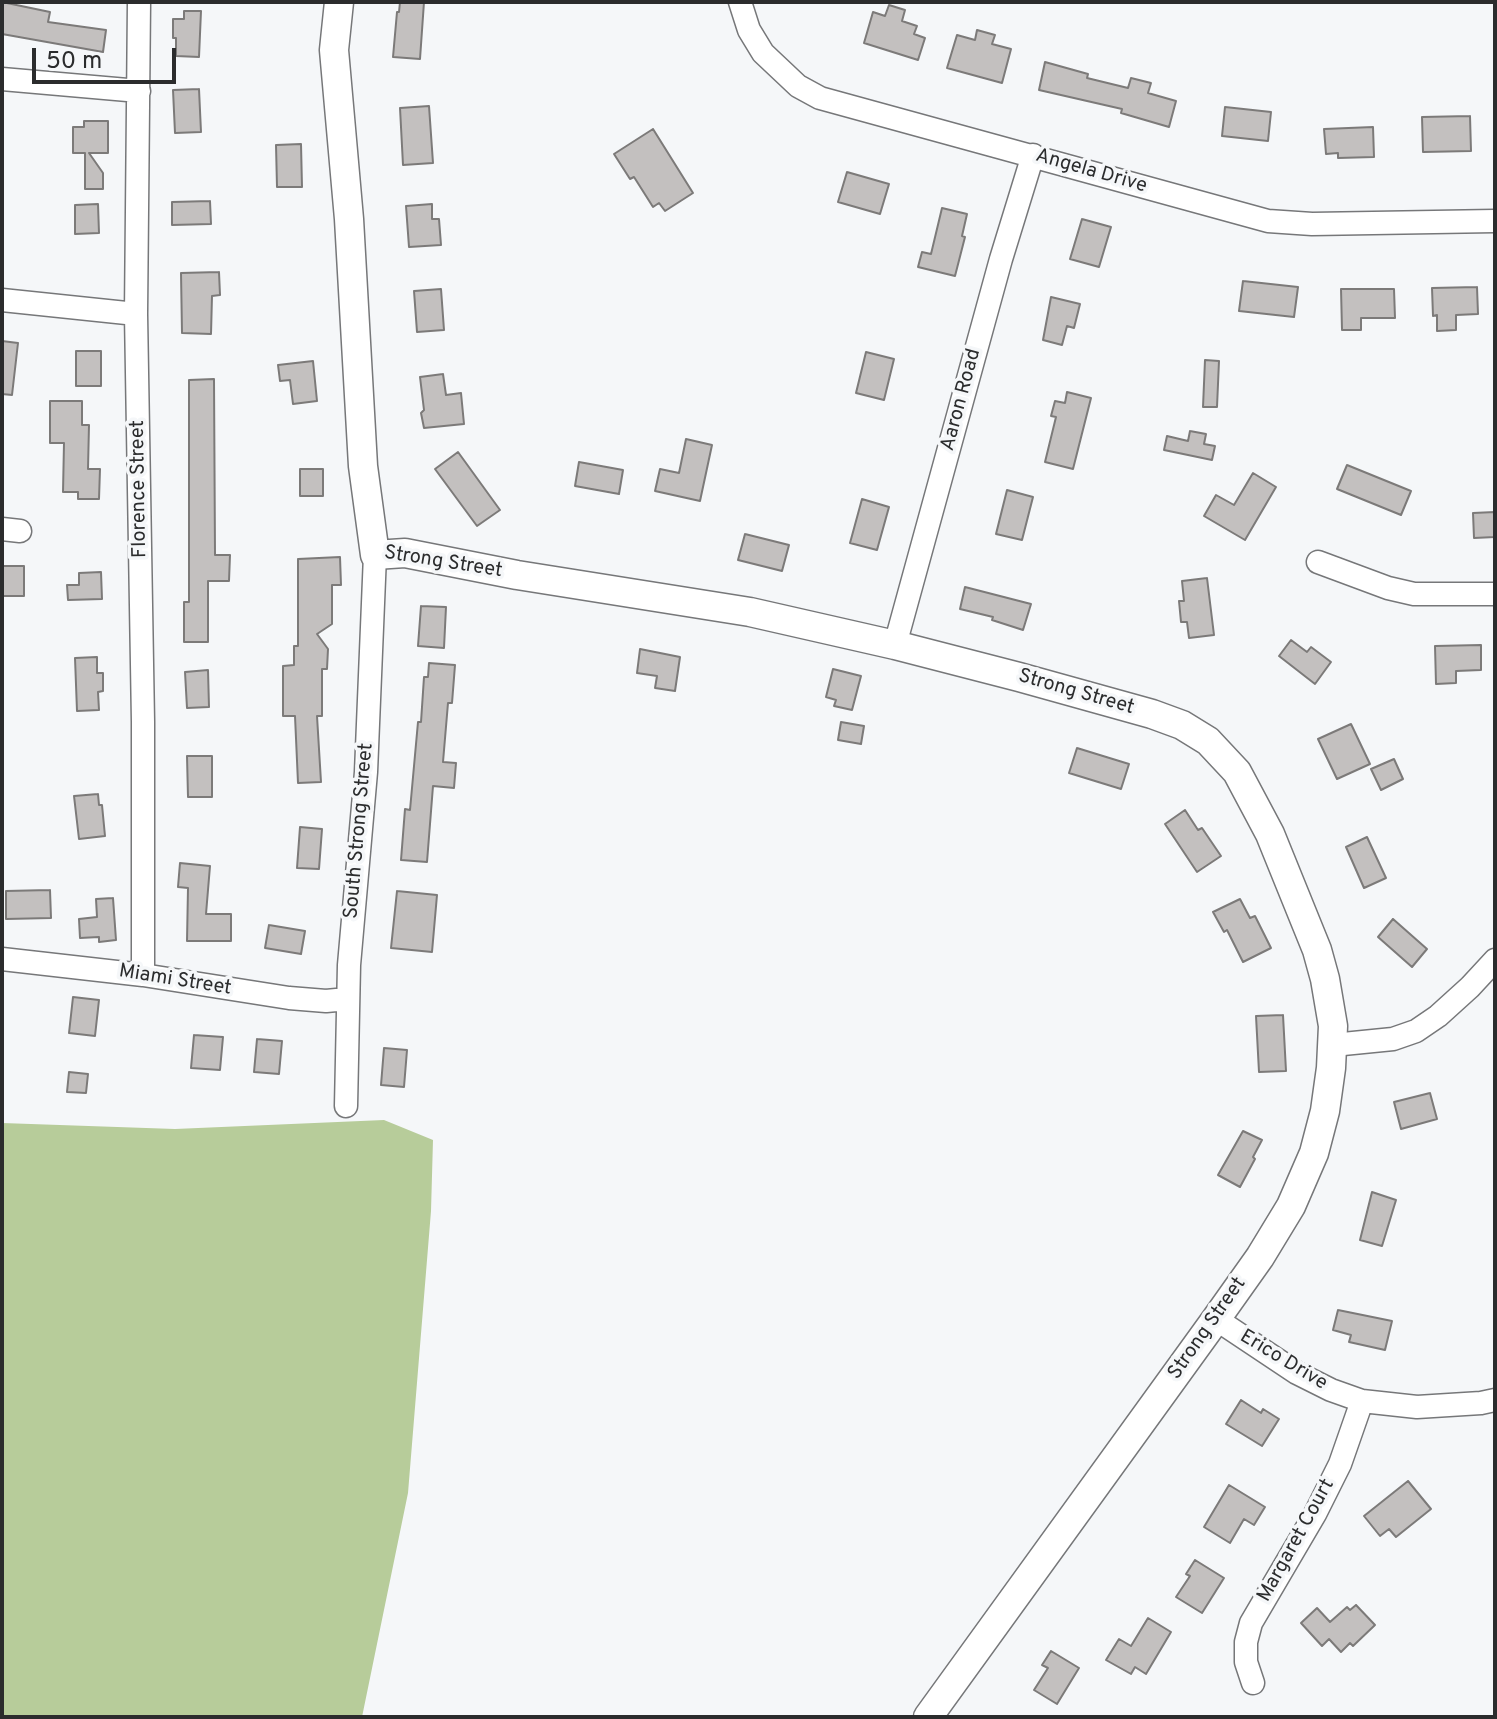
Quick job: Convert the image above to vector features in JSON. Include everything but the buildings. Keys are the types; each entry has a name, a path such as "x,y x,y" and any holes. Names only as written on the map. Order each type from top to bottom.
{"street":[{"name":"Florence Street","path":"139,2 136,314 143,707 143,975"},
{"name":"Strong Street","path":"339,2 334,50 349,219 363,466 375,555 405,553 517,575 699,604 895,645 1152,714 1182,725 1208,741 1237,772 1255,802 1305,918 1325,979 1333,1045 1325,1111 1304,1180 1276,1232 1216,1319 928,1717"},
{"name":"Angela Drive","path":"740,2 749,30 763,53 798,86 820,98 1268,221 1312,224 1495,221"},
{"path":"2,79 139,91"},
{"name":"Aaron Road","path":"895,645 1001,259 1033,155"},
{"path":"2,300 136,314"},
{"name":"South Strong Street","path":"346,1106 347,999 366,772 375,555"},
{"path":"1318,562 1388,588 1414,594 1495,594"},
{"name":"Miami Street","path":"2,959 143,975 289,998 347,999"},
{"path":"1333,1045 1393,1039 1416,1031 1438,1016 1495,960"},
{"name":"Erico Drive","path":"1216,1319 1297,1373 1362,1401 1417,1407 1495,1400"},
{"name":"Margaret Court","path":"1253,1683 1246,1662 1246,1642 1251,1623 1315,1514 1340,1464 1362,1401"}],"green space":[{"path":"384,1120 433,1140 431,1211 408,1493 362,1717 2,1717 2,1123 175,1129"}]}
